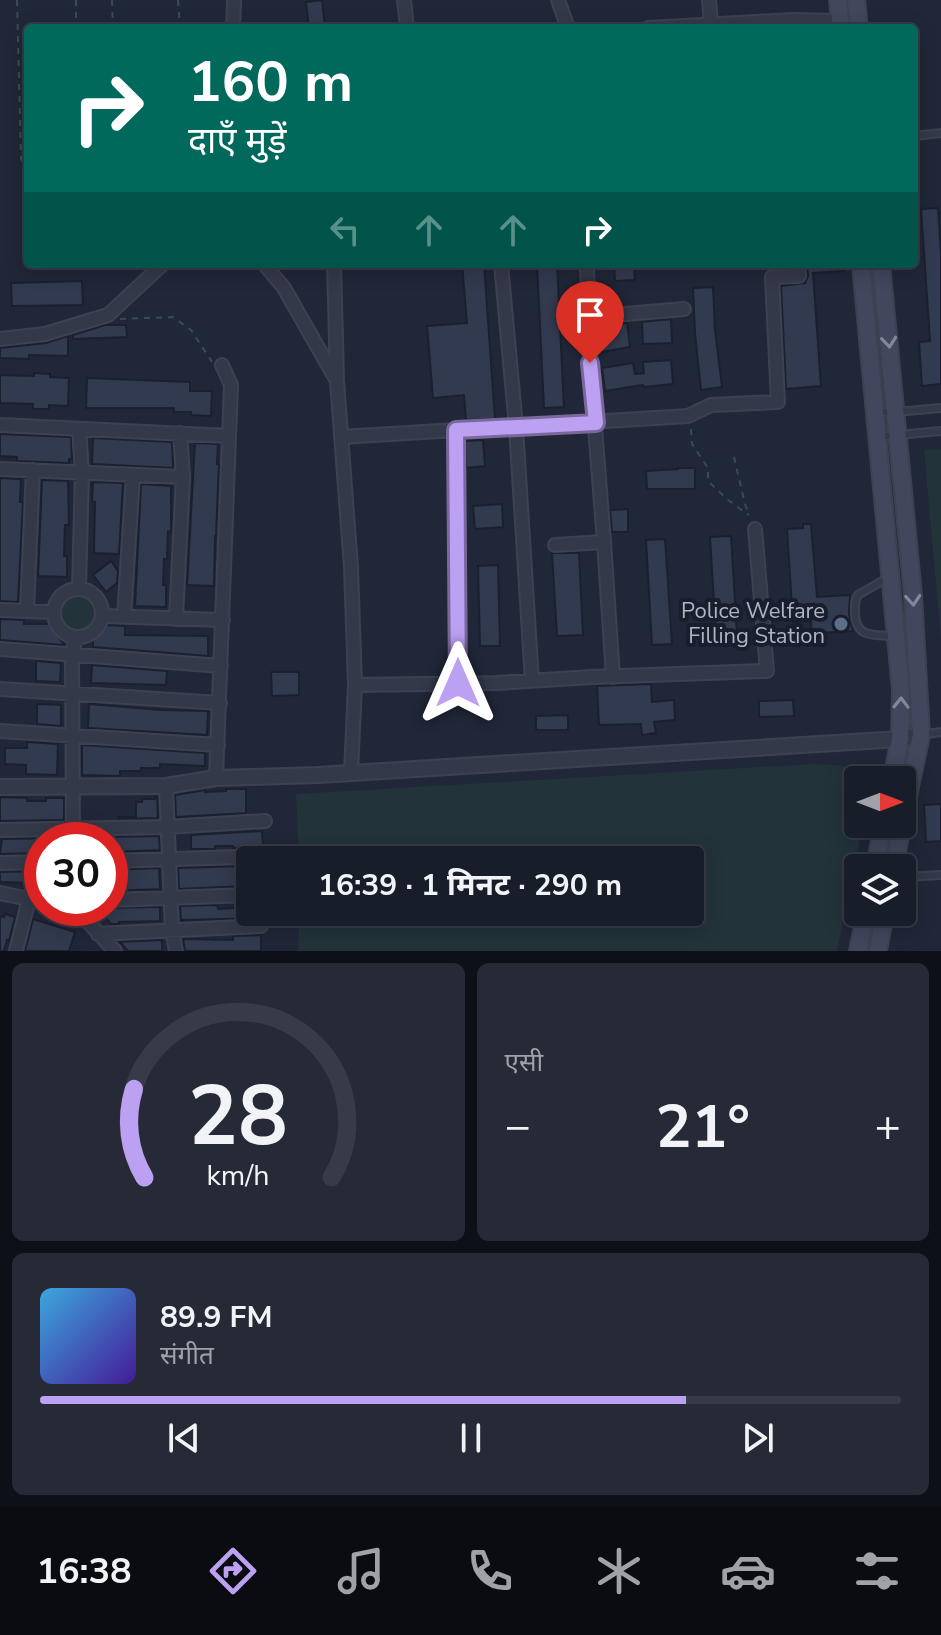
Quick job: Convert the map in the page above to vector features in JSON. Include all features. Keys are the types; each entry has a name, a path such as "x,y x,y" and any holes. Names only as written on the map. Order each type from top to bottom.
{"main road":[{"path":"838,0 840,24"},
{"path":"856,0 859,24"},
{"path":"861,268 901,690 900,739 895,766"},
{"path":"881,268 913,595 921,735 914,766"},
{"path":"858,951 863,926"},
{"path":"878,951 882,926"}],"street":[{"path":"233,24 234,0"},
{"path":"404,0 407,24"},
{"path":"558,0 567,24"},
{"path":"709,0 711,24 840,24"},
{"path":"0,339 45,334 108,315 159,268"},
{"path":"267,268 284,288 337,381"},
{"path":"334,268 337,381 351,567 355,685 351,773"},
{"path":"501,268 516,427 532,681"},
{"path":"587,268 590,363 613,677"},
{"path":"341,437 688,416 711,405 778,402 772,277 799,276 798,268"},
{"path":"590,317 684,309"},
{"path":"216,778 231,385 222,365"},
{"path":"0,425 229,436"},
{"path":"79,429 82,472 79,589"},
{"path":"456,430 458,683"},
{"path":"176,619 183,477 180,433"},
{"path":"0,469 183,477"},
{"path":"27,611 33,470"},
{"path":"124,617 133,475"},
{"path":"355,685 767,671 755,529"},
{"path":"555,545 604,542"},
{"path":"79,589 95,597 103,616 94,631 76,637 60,629 54,612 62,595 79,589"},
{"path":"0,610 54,612"},
{"path":"103,616 223,620"},
{"path":"74,822 71,734 72,655 76,637"},
{"path":"0,649 221,666"},
{"path":"0,689 220,703"},
{"path":"0,731 218,745"},
{"path":"0,787 166,786 216,778 351,773 900,739 921,735"},
{"path":"166,786 170,897 176,951"},
{"path":"128,830 265,821"},
{"path":"0,830 24,832"},
{"path":"128,861 236,857"},
{"path":"0,863 24,862"},
{"path":"0,893 24,898"},
{"path":"128,899 236,895"},
{"path":"16,951 26,926"},
{"path":"91,926 115,951"},
{"path":"98,934 261,926"}],"lane":[{"path":"918,136 941,133"},
{"path":"876,412 941,408"},
{"path":"877,437 941,431"},
{"path":"891,576 858,595 854,604 855,621 863,632 897,636"},
{"path":"921,735 941,732"},
{"path":"916,876 941,875"}],"path":[{"path":"17,0 21,159 24,161"},
{"path":"76,0 76,24"},
{"path":"112,0 113,24"},
{"path":"178,0 180,24"},
{"path":"108,315 136,320 173,317 191,330 211,362 222,365"},
{"path":"688,416 692,444 708,468 708,481 749,515 734,457"}],"shaded area":[{"path":"924,450 941,450 941,640"},
{"path":"69,596 87,596 95,604 97,620 85,629 66,632 56,608"},
{"path":"813,764 849,766 844,766 844,838 860,838 857,854 844,854 844,917 837,951 298,951 299,926 704,926 704,846 298,846 296,794"}],"building":[{"path":"322,0 325,24 309,24 306,2"},
{"path":"938,208 941,384 922,386 919,342 930,341 921,209"},
{"path":"462,268 484,268 495,419 466,420 464,395 433,398 427,326 467,323"},
{"path":"537,268 557,268 564,407 544,408"},
{"path":"614,268 634,268 635,280 615,281"},
{"path":"807,268 844,268 844,271 813,273 821,386 786,389 781,286 805,283"},
{"path":"82,281 83,305 12,306 11,283"},
{"path":"713,287 722,387 701,390 693,288"},
{"path":"671,319 672,343 643,344 642,322"},
{"path":"627,323 630,347 602,352 598,326"},
{"path":"105,325 126,325 127,337 73,339 73,335"},
{"path":"68,336 68,356 0,358 0,348 46,343"},
{"path":"671,360 673,384 605,391 602,368 633,363 635,374 644,373 643,362"},
{"path":"34,373 69,378 68,406 49,405 49,409 33,409 33,404 0,403 0,375 34,376"},
{"path":"87,378 190,382 190,391 212,391 211,416 174,412 174,408 86,408"},
{"path":"0,434 71,437 72,459 69,463 17,461 17,457 0,456"},
{"path":"93,438 172,442 173,468 92,464"},
{"path":"483,440 485,466 466,468 465,441"},
{"path":"195,443 218,444 214,586 187,585"},
{"path":"695,468 695,489 647,489 646,471"},
{"path":"0,478 21,479 20,502 23,502 18,602 0,601"},
{"path":"42,480 68,481 69,525 65,525 64,556 67,556 67,577 38,576"},
{"path":"93,482 123,483 119,554 94,553"},
{"path":"141,484 171,486 171,532 168,531 167,559 164,559 166,607 135,606"},
{"path":"502,504 503,527 475,529 473,506"},
{"path":"628,509 628,532 612,532 610,510"},
{"path":"803,524 811,524 817,597 850,595 849,614 853,631 820,633 821,639 812,639 811,621 793,622 787,529 803,528"},
{"path":"731,536 737,634 716,635 710,537"},
{"path":"665,539 672,644 652,645 646,540"},
{"path":"552,553 579,553 583,635 557,636"},
{"path":"111,561 118,571 117,583 106,592 93,575"},
{"path":"498,565 500,646 480,646 478,566"},
{"path":"0,619 24,620 24,624 50,624 64,645 0,640"},
{"path":"105,625 125,626 125,635 208,636 208,656 93,647 93,636"},
{"path":"36,661 61,663 60,682 36,681"},
{"path":"92,665 167,671 166,685 91,683"},
{"path":"271,672 299,672 299,695 272,696"},
{"path":"651,684 652,702 674,700 675,720 654,722 656,733 642,735 641,724 599,725 597,686"},
{"path":"793,700 794,716 759,717 759,701"},
{"path":"37,704 61,705 61,726 37,724"},
{"path":"89,704 208,711 207,735 88,728"},
{"path":"568,715 568,730 536,730 536,716"},
{"path":"27,742 58,744 57,775 26,774 26,765 5,764 5,748 27,748"},
{"path":"82,745 205,753 205,766 160,764 160,768 120,771 120,776 82,775"},
{"path":"246,789 246,813 176,817 175,795"},
{"path":"155,796 158,818 118,819 136,817 136,802 155,799"},
{"path":"0,797 27,798 27,801 64,798 64,820 0,821"},
{"path":"941,804 941,841 926,842 924,805"},
{"path":"262,831 263,846 191,849 191,835"},
{"path":"159,836 160,850 128,851 128,837"},
{"path":"2,839 24,839 24,853 0,854"},
{"path":"236,866 236,886 179,889 178,868"},
{"path":"159,868 160,889 128,890 128,869"},
{"path":"24,871 24,883 0,882 0,872"},
{"path":"217,905 218,909 235,908 236,905 236,919 181,920 180,906"},
{"path":"160,907 160,921 128,922 128,908"},
{"path":"5,914 15,917 9,941 4,951 0,951 0,916 4,917"},
{"path":"31,926 56,926 75,932 69,951 25,951"},
{"path":"261,935 261,951 185,951 183,939 233,940 233,936"},
{"path":"162,940 162,951 128,951 120,942"}],"place":[{"name":"Police Welfare Filling Station","path":"841,624"}],"route":[{"path":"458,683 456,430 596,423 590,363"}]}
